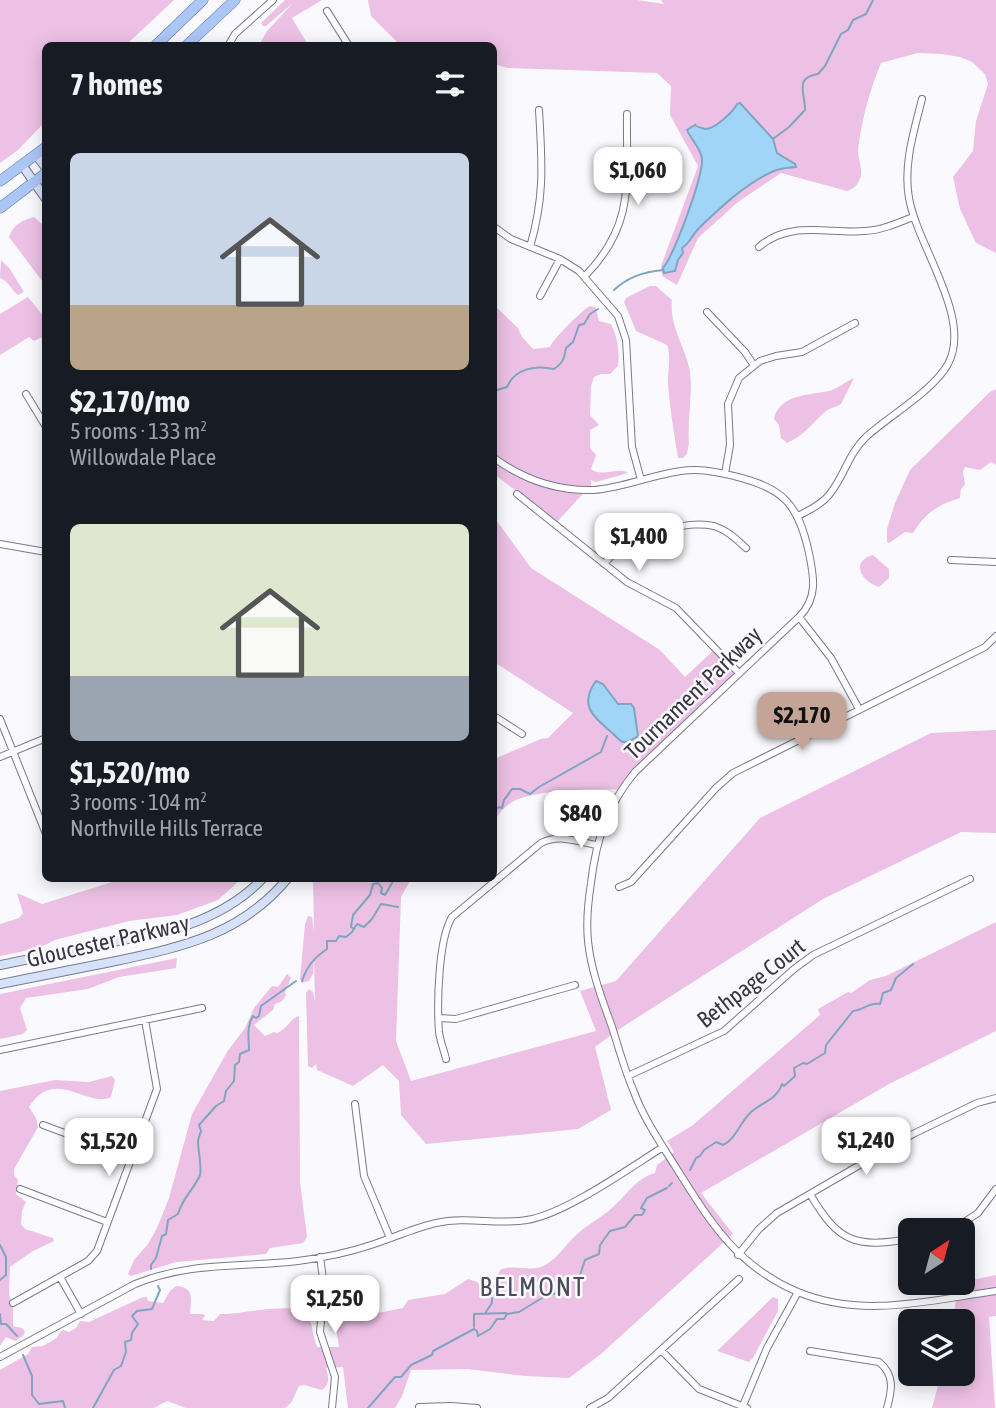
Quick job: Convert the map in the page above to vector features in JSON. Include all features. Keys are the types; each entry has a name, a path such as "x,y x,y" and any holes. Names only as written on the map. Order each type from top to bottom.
{"main road":[{"path":"159,42 203,0"},
{"path":"190,42 235,0"},
{"path":"0,181 42,150"},
{"path":"36,155 42,165"},
{"path":"22,165 42,194"},
{"path":"0,208 42,175"},
{"name":"Gloucester Parkway","path":"0,965 172,930 197,922 231,904 258,882"},
{"name":"Gloucester Parkway","path":"0,984 193,943 236,924 264,903 284,882"}],"street":[{"path":"230,42 235,34 273,0"},
{"path":"327,11 346,42"},
{"path":"798,516 827,497 857,446 937,378 953,355 956,336 953,317 909,201 907,173 922,99"},
{"path":"530,247 538,217 542,185 539,110"},
{"path":"585,276 610,248 624,213 627,114"},
{"path":"759,247 773,236 791,230 874,231 913,217"},
{"path":"497,229 511,239 560,259 585,276 618,316 624,331 632,447 641,481"},
{"path":"540,296 560,259"},
{"path":"707,312 753,364"},
{"path":"725,474 730,445 730,395 739,378 753,364 811,349 855,323"},
{"path":"26,394 42,420"},
{"name":"Tournament Parkway","path":"497,460 532,480 562,488 593,490 683,470 704,470 756,481 773,489 789,503 798,516 804,531 814,581 811,598 799,617 625,784 608,810 596,845 588,907 588,941 595,978 638,1101 710,1222 738,1255 766,1275 798,1292 832,1303 875,1307 996,1291"},
{"path":"517,494 634,586 676,608 740,673"},
{"path":"604,564 621,545 639,535 689,525 715,527 731,535 746,548"},
{"path":"0,544 42,551"},
{"path":"951,560 996,562"},
{"path":"799,617 831,658 859,709"},
{"path":"619,887 631,882 716,788 733,773 985,647 996,636"},
{"path":"497,718 522,734"},
{"path":"0,719 42,824"},
{"path":"0,757 42,740"},
{"path":"497,880 548,840 563,838 596,845"},
{"name":"Bethpage Court","path":"628,1076 724,1031 813,955 970,879"},
{"path":"446,1059 439,1033 442,940 447,925 458,910 494,882"},
{"path":"439,1018 456,1019 575,985"},
{"path":"0,1050 202,1007"},
{"path":"13,1303 93,1257 157,1089 145,1020"},
{"path":"738,1255 767,1221 810,1194 913,1134 977,1103 996,1097"},
{"path":"355,1104 364,1177 390,1238"},
{"path":"43,1125 132,1158"},
{"path":"0,1357 135,1284 172,1271 320,1257 346,1252 439,1222 472,1219 514,1222 536,1219 566,1205 663,1147"},
{"path":"20,1189 107,1222"},
{"path":"970,1218 978,1213 996,1189"},
{"path":"810,1194 825,1219 846,1237 874,1244 898,1241"},
{"path":"320,1257 324,1286 319,1321 335,1377 332,1408"},
{"path":"60,1277 81,1314"},
{"path":"593,1407 608,1398 739,1279"},
{"path":"661,1350 699,1389 744,1408 767,1348 798,1292"},
{"path":"810,1351 879,1362 891,1378 887,1408"},
{"path":"419,1407 477,1408"}],"shaded area":[{"path":"0,0 174,0 129,42 42,42 42,125 18,150 0,163"},
{"path":"285,0 322,0 292,18 306,42 261,42 267,31 293,3 266,26 261,23"},
{"path":"368,0 637,0 664,4 661,0 996,0 996,253 976,243 960,209 953,177 973,151 976,121 988,84 985,74 972,62 960,57 918,53 881,63 862,127 858,149 861,177 857,185 847,191 781,173 738,202 698,238 677,285 662,276 661,266 698,166 670,115 671,86 657,73 507,68 497,65 497,42 397,42 371,16"},
{"path":"34,217 42,224 42,281 9,237 18,224"},
{"path":"1,260 24,292 18,295 0,278"},
{"path":"650,286 656,286 672,300 675,328 690,372 689,443 687,454 683,458 678,458 672,421 667,345 636,331 624,302 626,298"},
{"path":"28,297 42,314 42,337 34,341 29,337 0,355 0,314"},
{"path":"590,306 596,308 599,321 611,324 615,334 618,366 610,374 594,377 591,386 590,415 599,425 590,430 590,448 596,455 591,469 628,473 596,482 591,480 591,485 557,522 497,476 497,308 518,328 533,349 550,347 568,325"},
{"path":"854,378 841,404 826,411 793,440 787,443 781,438 779,425 774,419 782,405 796,397 833,390"},
{"path":"996,389 996,465 991,462 980,470 965,467 965,485 961,489 960,498 933,510 913,533 905,532 887,542 887,529 895,503 910,470"},
{"path":"497,521 531,568 660,650 685,677 718,646 745,673 625,790 570,790 527,796 509,804 497,817 497,758 548,738 573,713 497,664"},
{"path":"873,555 889,569 889,578 879,587 867,581 860,566 866,558"},
{"path":"996,730 996,833 961,832 823,899 621,1028 595,1047 611,1110 578,1129 426,1144 401,1115 399,1081 383,1065 353,1086 317,1070 316,1064 312,1068 308,1066 306,993 309,989 313,992 315,1002 314,958 313,974 309,981 302,983 300,979 308,916 312,917 314,931 313,882 409,882 401,897 396,1041 411,1081 596,1031 580,991 616,981 760,818 931,733"},
{"path":"112,882 238,882 218,900 177,915 129,921 55,940 39,948 0,956 0,924 19,918 23,913 17,893 42,904"},
{"path":"996,922 996,1031 889,1084 701,1193 733,1234 601,1354 569,1378 467,1369 411,1370 395,1408 348,1408 343,1367 326,1368 328,1383 322,1390 299,1386 291,1403 285,1408 186,1408 167,1401 154,1408 0,1408 0,1370 28,1354 32,1347 43,1346 57,1338 63,1330 69,1332 76,1328 80,1321 89,1322 143,1297 147,1297 148,1301 163,1303 176,1286 189,1292 190,1314 203,1314 205,1316 202,1320 214,1321 220,1314 291,1309 307,1315 317,1347 339,1347 333,1310 336,1307 342,1320 403,1308 408,1300 445,1294 468,1279 477,1282 486,1291 491,1290 500,1270 541,1267 613,1207 637,1183 655,1173 657,1165 674,1152 667,1141 693,1125 820,1015 818,1009 870,980 886,976"},
{"path":"177,958 176,968 119,977 88,989 26,998 20,1008 27,1030 23,1034 0,1039 0,994"},
{"path":"287,974 291,978 286,995 254,1025 265,1036 277,1033 299,1016 300,1182 307,1237 303,1243 270,1248 266,1254 176,1262 131,1276 128,1274 134,1260 148,1244 169,1198 192,1114 227,1052 245,1028 254,1008 272,986 278,987"},
{"path":"112,1076 115,1080 111,1097 92,1098 71,1091 49,1090 39,1095 29,1107 38,1127 14,1169 18,1180 16,1194 26,1202 21,1224 25,1229 53,1238 54,1241 10,1267 9,1295 13,1308 13,1326 22,1328 25,1332 15,1341 6,1337 0,1346 0,1091 55,1080 89,1082"},
{"path":"996,1275 996,1316 989,1317 995,1408 932,1408 938,1386 975,1386 975,1309 954,1309 955,1295 975,1295 975,1279"},
{"path":"773,1297 778,1299 778,1311 749,1362 717,1351"}],"water":[{"path":"740,103 773,139 777,153 796,167 774,171 734,196 699,228 682,248 683,253 675,271 664,273 663,268 687,215 701,168 701,155 687,130 695,125 705,129 714,126"},
{"path":"596,681 603,684 618,704 631,704 638,736 623,742 593,715 588,696"}],"waterway":[{"path":"773,139 805,110 803,82 818,74 825,66 841,34 848,30 853,20 866,14 873,0"},
{"path":"614,290 636,276 663,270"},
{"path":"497,390 507,387 515,376 527,369 554,369 563,360 566,348 573,342 579,325 584,324 590,314 598,309"},
{"path":"497,809 502,808 512,789 520,789 530,794 601,752 607,736"},
{"path":"354,929 351,927 353,915 370,895 373,884 378,883 382,888 381,893 385,895 393,882"},
{"path":"302,981 311,963 327,949 327,941 336,941 339,936 346,937 357,924 364,927 381,904 398,907"},
{"path":"690,1170 704,1150 716,1142 723,1145 727,1143 751,1112 773,1097 782,1084 784,1086 795,1076 794,1068 825,1053 826,1045 853,1011 880,1004 883,993 891,990 896,978 913,964"},
{"path":"151,1269 162,1236 166,1234 168,1220 178,1214 200,1175 199,1125 224,1101 226,1091 234,1081 235,1065 239,1062 240,1054 249,1050 249,1024 253,1016 259,1016 261,1006 296,981"},
{"path":"669,1186 672,1183"},
{"path":"368,1408 395,1377 401,1377 411,1365 432,1355 433,1351 474,1329 478,1336 490,1329 497,1319 504,1319 507,1314 519,1312 547,1295 564,1290 572,1280 578,1281 585,1260 599,1254 600,1245 610,1231 625,1227 635,1215 642,1215 645,1210 641,1208 647,1198 667,1188"},
{"path":"0,1245 6,1257 6,1275 0,1280"},
{"path":"93,1408 114,1370 121,1366 126,1352 125,1342 131,1340 138,1324 132,1316 137,1311 152,1309 160,1290 158,1286"},
{"path":"486,1312 492,1298"},
{"path":"474,1327 474,1314 506,1313"},
{"path":"0,1314 1,1324 6,1324 17,1336"},
{"path":"23,1355 32,1376 32,1395 39,1404 63,1401 65,1408"}],"district":[{"name":"BELMONT","path":"533,1287"}]}
